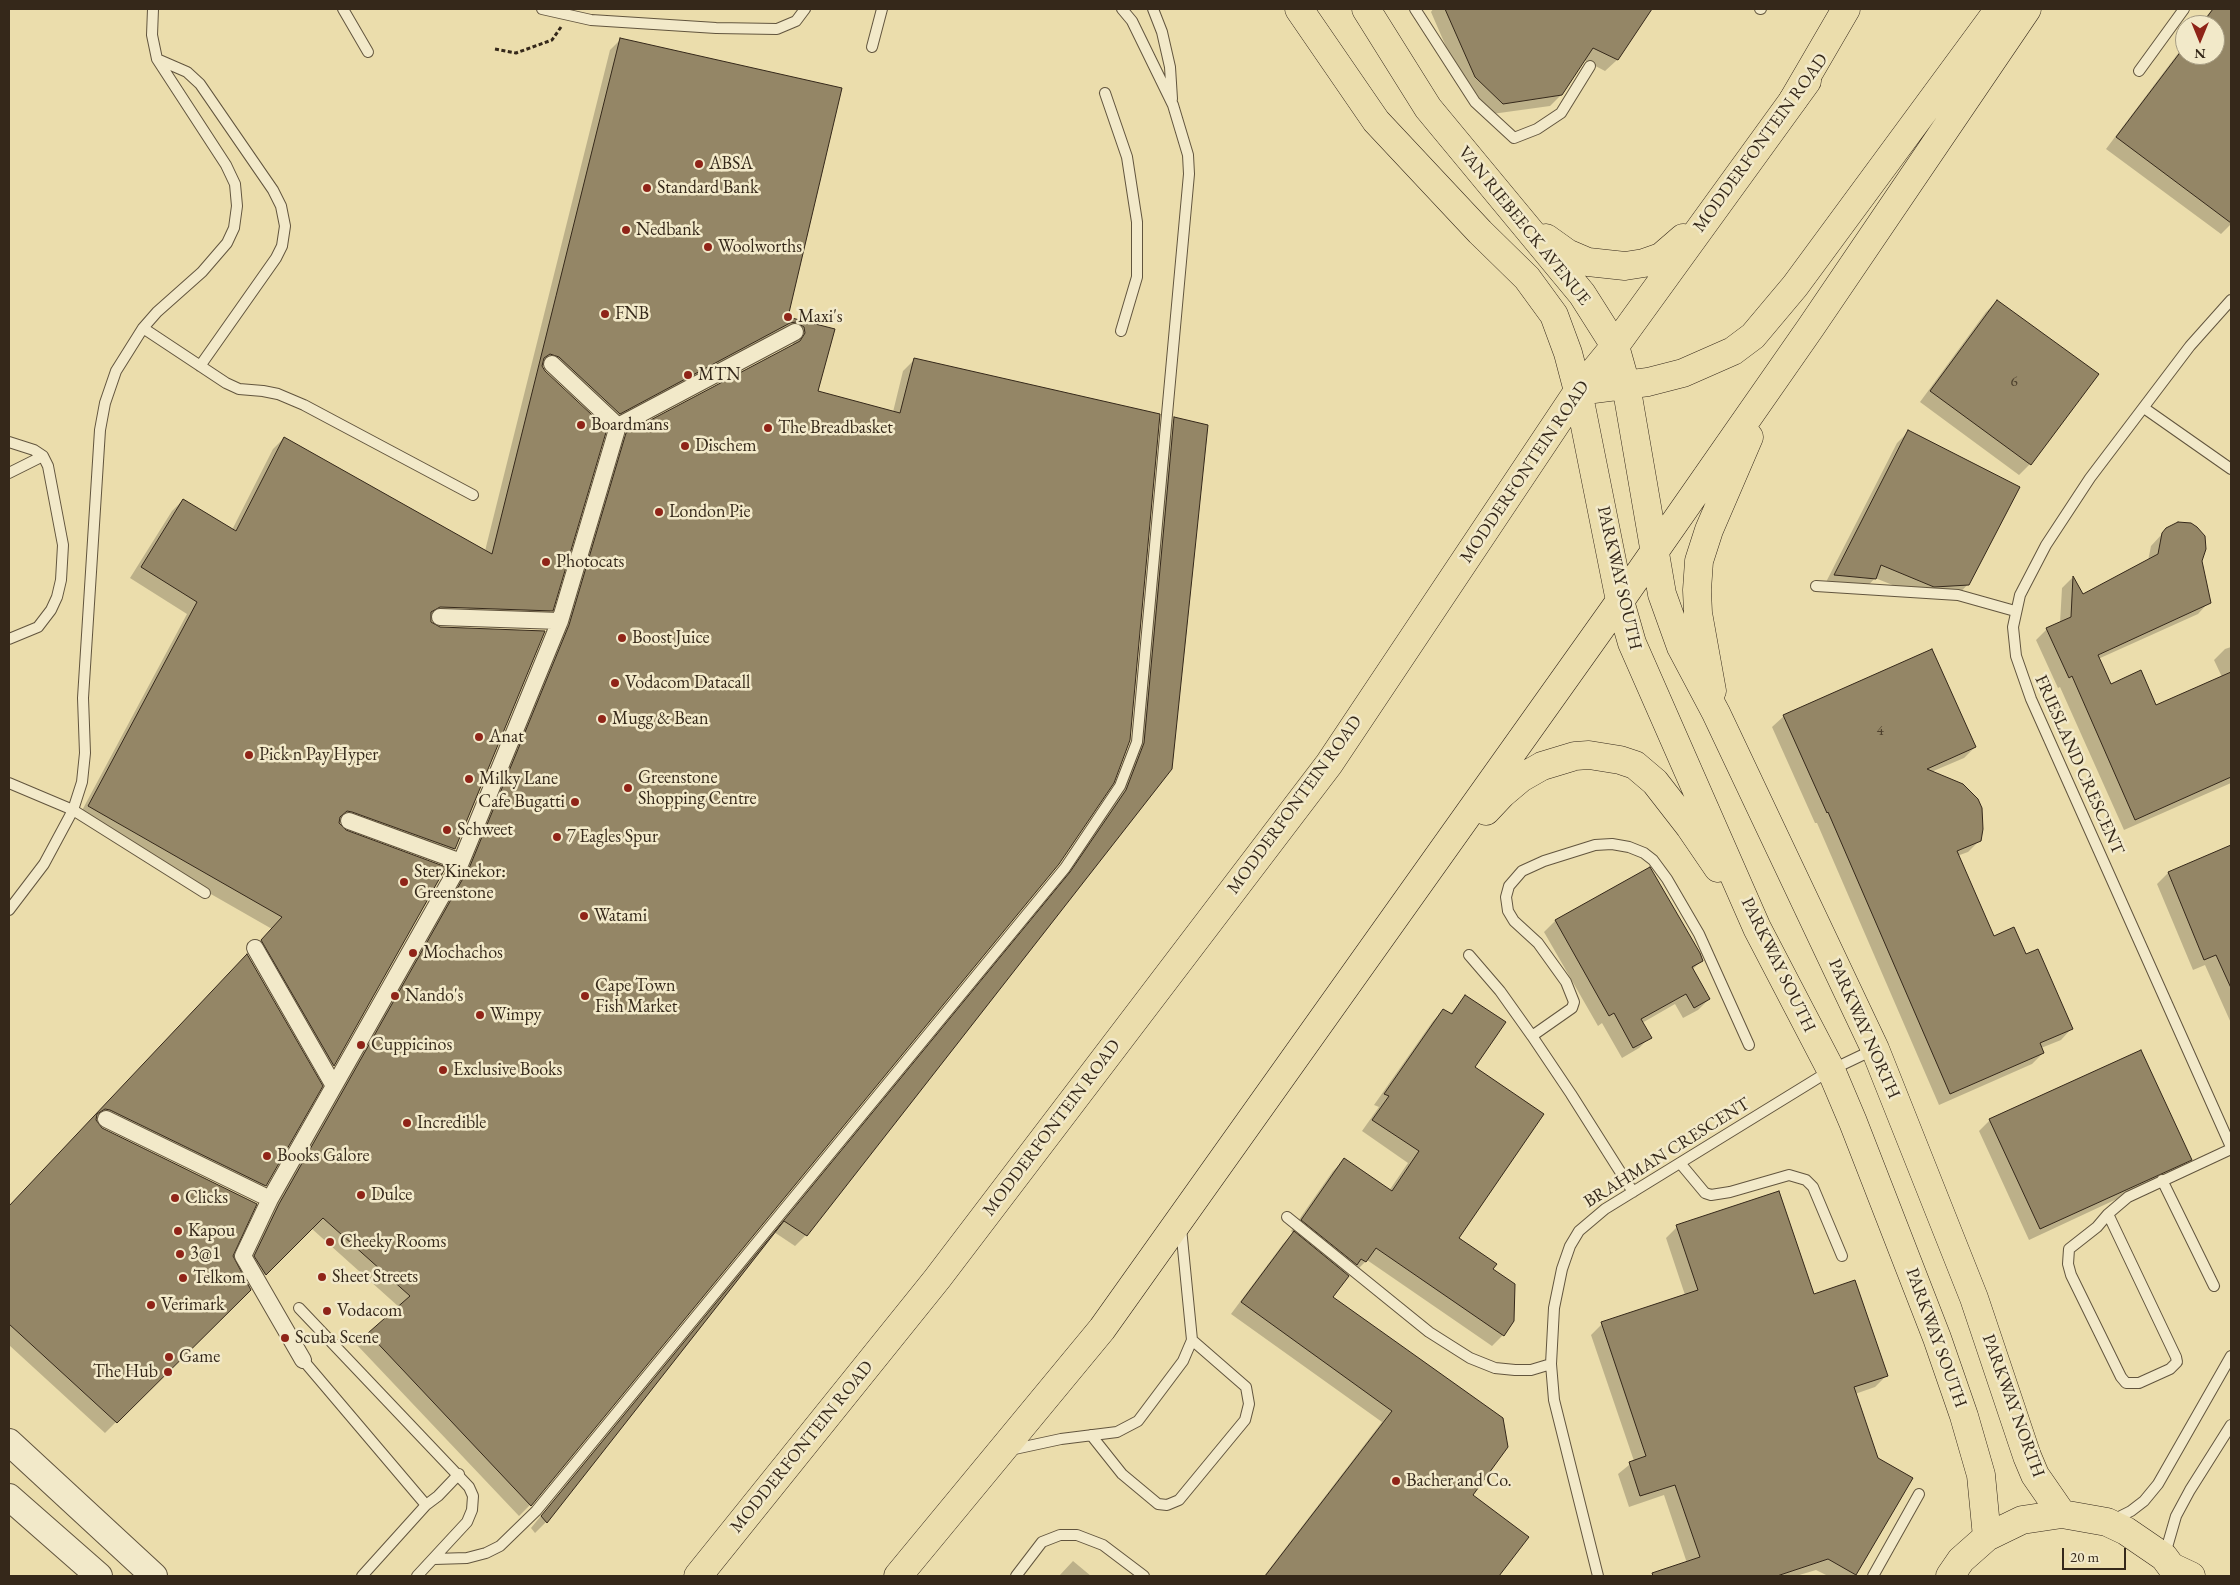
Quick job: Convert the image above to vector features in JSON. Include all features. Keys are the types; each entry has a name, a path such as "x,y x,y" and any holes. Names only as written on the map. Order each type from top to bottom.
{"main road":[{"name":"VAN RIEBEECK AVENUE","path":"1299,9 1376,122 1540,294 1554,315 1568,354 1578,391"},
{"name":"VAN RIEBEECK AVENUE","path":"1366,9 1428,108 1582,294 1615,346 1626,384 1656,550"},
{"path":"1793,100 1846,9"},
{"name":"MODDERFONTEIN ROAD","path":"698,1576 937,1279 1329,764 1578,391 1615,346 1859,9"},
{"path":"1578,391 1648,382 1682,373 1734,351 1752,336 1800,278 1999,9"},
{"path":"898,1576 1102,1330 1656,550 1771,385 2027,9"},
{"path":"1519,218 1567,253 1588,262 1625,266 1660,256 1703,223"},
{"path":"1716,713 1698,613 1696,590 1699,561 1709,530 1771,385"},
{"name":"PARKWAY SOUTH","path":"1578,391 1620,601 1632,643 1757,928 1830,1070 1897,1233 1964,1416 1981,1476 1987,1537"},
{"name":"PARKWAY NORTH","path":"1656,550 1662,594 1681,647 1716,713 1875,1049 1974,1298 2027,1456 2035,1475 2062,1514"},
{"path":"1361,966 1476,822 1502,794 1521,778 1542,766 1575,756 1589,755 1620,760 1635,765 1647,773 1690,827 1757,928"},
{"path":"1950,1576 1961,1560 1987,1537 2022,1520 2062,1514 2108,1522 2145,1542 2177,1569"}],"street":[{"path":"303,1360 243,1256 270,1199 461,862 560,622 618,426 795,332"},
{"path":"552,364 618,426"},
{"path":"440,617 560,622"},
{"path":"349,821 461,862"},
{"path":"255,948 334,1086"},
{"path":"106,1119 270,1199"},
{"path":"9,1442 154,1576"},
{"path":"9,1498 99,1576"}],"lane":[{"path":"9,910 44,864 72,810 82,782 85,753 83,698 100,430 105,402 116,372 144,328 157,312 202,272 227,243 234,228 237,206 235,184 226,165 157,59 152,36 153,9"},
{"path":"336,9 353,29"},
{"path":"343,9 368,52"},
{"path":"542,9 591,20 777,30 796,21 804,10"},
{"path":"872,48 882,9"},
{"path":"434,1559 467,1558 486,1553 500,1546 536,1511 1065,868 1120,786 1137,742 1190,174 1188,155 1173,105 1132,21 1122,9"},
{"path":"1153,9 1162,32 1170,67 1173,105"},
{"path":"1416,9 1475,102 1514,138 1537,129 1561,113 1590,66"},
{"path":"2139,71 2184,9"},
{"path":"157,59 187,72 200,84 273,190 281,206 286,226 282,246 276,258 200,366"},
{"path":"1105,93 1127,157 1137,222 1137,277 1121,331"},
{"name":"FRIESLAND CRESCENT","path":"2231,300 2190,346 2090,478 2046,545 2020,595 2013,628 2013,643 2031,699 2231,1148"},
{"path":"144,328 232,386 278,394 304,405 473,495"},
{"path":"2144,408 2231,469"},
{"path":"9,442 34,450 43,456 48,466 63,545 61,580 54,604 38,628 9,639"},
{"path":"9,473 43,456"},
{"path":"1816,586 1958,595 2016,611"},
{"path":"9,783 72,810 205,893"},
{"path":"1532,1036 1572,1008 1574,1002 1566,982 1538,943 1514,921 1508,911 1506,897 1509,886 1522,871 1544,860 1595,845 1612,844 1629,847 1644,854 1653,860 1667,879 1699,934 1749,1045"},
{"path":"1469,955 1500,991 1532,1036 1633,1192"},
{"name":"BRAHMAN CRESCENT","path":"1598,1576 1554,1400 1551,1364 1554,1308 1562,1269 1570,1246 1579,1231 1590,1221 1633,1192 1830,1070 1875,1049"},
{"path":"2108,1214 2176,1357 2176,1362 2170,1369 2139,1383 2126,1383 2121,1377 2068,1264 2069,1249 2097,1227 2108,1214 2128,1197 2231,1148"},
{"path":"1680,1163 1705,1193 1710,1195 1730,1192 1789,1175 1806,1180 1813,1187 1842,1256"},
{"path":"2162,1180 2214,1286"},
{"path":"1287,1217 1428,1332 1470,1358 1495,1368 1515,1370 1531,1370 1551,1364"},
{"path":"1000,1452 1061,1439 1117,1432 1138,1421 1183,1361 1192,1340 1180,1220"},
{"path":"299,1308 459,1474 473,1496 472,1510 467,1522 417,1576"},
{"path":"1091,1435 1122,1474 1158,1504 1168,1505 1179,1500 1245,1420 1249,1404 1246,1387 1192,1340"},
{"path":"2108,1522 2131,1511 2144,1501 2158,1484 2231,1356"},
{"path":"303,1360 426,1505"},
{"path":"2177,1569 2176,1516 2231,1425"},
{"path":"362,1576 426,1505 438,1496 459,1474"},
{"path":"1873,1576 1919,1494"},
{"path":"1016,1576 1042,1542 1060,1535 1077,1535 1103,1545 1144,1576"}],"path":[{"path":"495,48 516,53 552,40"}],"building":[{"path":"1445,9 1652,9 1618,60 1593,48 1562,95 1503,104 1475,77"},
{"path":"2213,9 2231,9 2231,223 2116,137 2175,59 2175,65 2225,65 2225,15 2208,15"},
{"name":"Greenstone Shopping Centre","path":"620,38 842,88 788,317 835,329 818,391 900,413 914,358 1160,414 1130,740 1114,783 1059,864 531,1506 368,1333 410,1296 323,1218 266,1275 254,1256 279,1204 470,866 569,625 626,433 800,341 805,333 804,327 796,322 790,323 620,414 559,357 550,354 544,358 542,366 545,371 607,429 553,611 440,607 431,612 431,622 440,627 545,631 455,849 352,812 347,811 340,817 339,823 346,830 446,867 334,1066 261,940 282,917 88,806 197,602 141,567 183,499 236,531 284,437 492,554"},
{"path":"1997,300 2099,374 2031,465 1930,391"},
{"path":"1174,417 1208,425 1172,769 807,1236 784,1221 547,1523 541,1516 1070,872 1126,790 1144,743"},
{"path":"1908,430 2020,487 1969,585 1934,587 1881,565 1876,579 1834,575"},
{"path":"2178,522 2191,523 2205,536 2206,549 2202,561 2211,603 2098,655 2111,684 2141,670 2156,705 2231,672 2231,777 2135,820 2072,676 2069,678 2046,628 2071,617 2073,576 2083,594 2158,554 2162,533 2166,528"},
{"path":"1932,649 1976,747 1927,769 1963,784 1978,799 1982,808 1983,829 1981,841 1957,851 1994,936 2014,927 2026,954 2038,949 2073,1029 2040,1043 2044,1053 1950,1094 1828,812 1783,715"},
{"path":"2231,845 2231,988 2216,955 2204,960 2168,872"},
{"path":"1650,867 1700,953 1703,961 1692,967 1710,999 1694,1008 1686,994 1641,1019 1652,1038 1633,1048 1614,1013 1609,1016 1555,920"},
{"path":"247,954 323,1086 266,1186 110,1110 105,1109 97,1114 96,1120 102,1128 257,1204 233,1256 251,1290 117,1423 9,1324 9,1206"},
{"path":"1465,995 1506,1022 1475,1067 1544,1114 1459,1238 1497,1264 1493,1269 1515,1284 1514,1321 1504,1336 1376,1248 1366,1262 1361,1259 1357,1265 1301,1220 1344,1158 1392,1191 1419,1151 1372,1120 1389,1096 1384,1094 1443,1009 1452,1014"},
{"path":"2141,1050 2192,1160 2040,1229 1989,1119"},
{"path":"1779,1191 1814,1294 1855,1280 1888,1376 1854,1387 1878,1458 1913,1478 1856,1575 1828,1559 1777,1576 1653,1576 1652,1573 1700,1557 1675,1485 1640,1496 1629,1462 1646,1456 1601,1322 1698,1290 1676,1225"},
{"path":"1294,1231 1349,1276 1333,1297 1503,1418 1508,1447 1473,1495 1529,1537 1499,1576 1265,1576 1392,1411 1241,1302"}],"place":[{"name":"ABSA","path":"699,164"},
{"name":"Standard Bank","path":"647,188"},
{"name":"Nedbank","path":"626,230"},
{"name":"Woolworths","path":"708,247"},
{"name":"FNB","path":"605,314"},
{"name":"Maxi's","path":"788,317"},
{"name":"MTN","path":"688,375"},
{"name":"Boardmans","path":"581,425"},
{"name":"The Breadbasket","path":"768,428"},
{"name":"Dischem","path":"685,446"},
{"name":"London Pie","path":"659,512"},
{"name":"Photocats","path":"546,562"},
{"name":"Boost Juice","path":"622,638"},
{"name":"Vodacom Datacall","path":"615,683"},
{"name":"Mugg & Bean","path":"602,719"},
{"name":"Anat","path":"479,737"},
{"name":"Pick n Pay Hyper","path":"249,755"},
{"name":"Milky Lane","path":"469,779"},
{"name":"Greenstone Shopping Centre","path":"628,788"},
{"name":"Cafe Bugatti","path":"575,802"},
{"name":"Schweet","path":"447,830"},
{"name":"7 Eagles Spur","path":"557,837"},
{"name":"Ster Kinekor: Greenstone","path":"404,882"},
{"name":"Watami","path":"584,916"},
{"name":"Mochachos","path":"413,953"},
{"name":"Nando's","path":"395,996"},
{"name":"Cape Town Fish Market","path":"585,996"},
{"name":"Wimpy","path":"480,1015"},
{"name":"Cuppicinos","path":"361,1045"},
{"name":"Exclusive Books","path":"443,1070"},
{"name":"Incredible","path":"407,1123"},
{"name":"Books Galore","path":"267,1156"},
{"name":"Dulce","path":"361,1195"},
{"name":"Clicks","path":"175,1198"},
{"name":"Kapou","path":"178,1231"},
{"name":"Cheeky Rooms","path":"330,1242"},
{"name":"3@1","path":"180,1254"},
{"name":"Sheet Streets","path":"322,1277"},
{"name":"Telkom","path":"183,1278"},
{"name":"Verimark","path":"151,1305"},
{"name":"Vodacom","path":"327,1311"},
{"name":"Scuba Scene","path":"285,1338"},
{"name":"Game","path":"169,1357"},
{"name":"The Hub","path":"168,1372"},
{"name":"Bacher and Co.","path":"1396,1481"}]}
